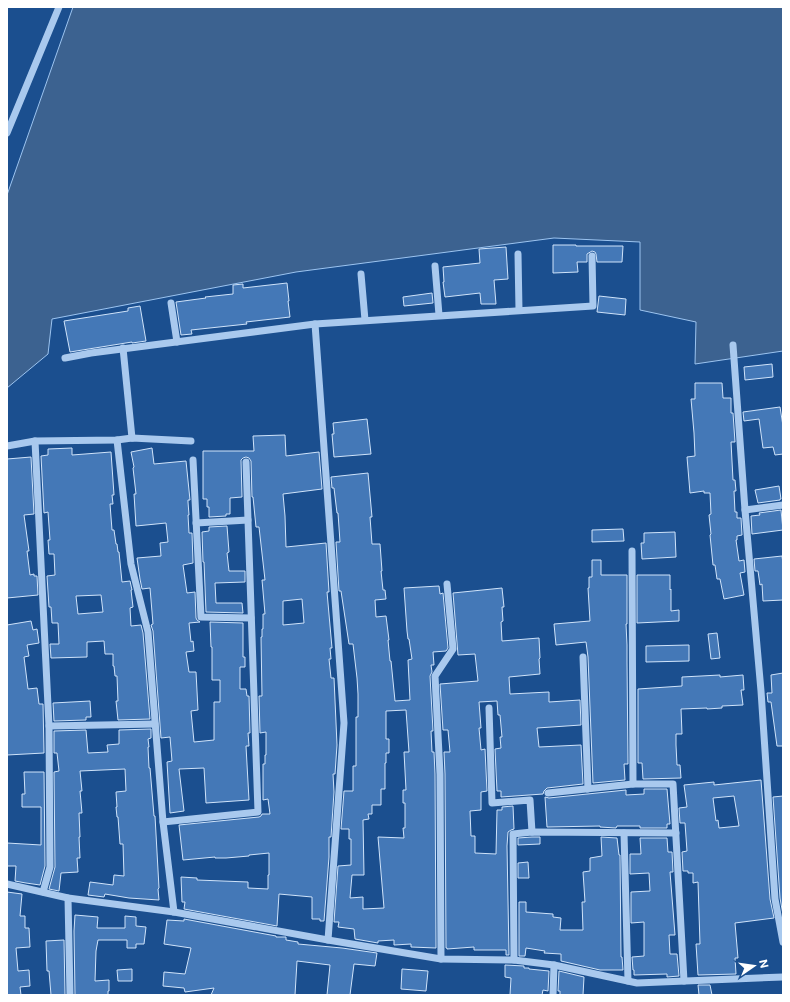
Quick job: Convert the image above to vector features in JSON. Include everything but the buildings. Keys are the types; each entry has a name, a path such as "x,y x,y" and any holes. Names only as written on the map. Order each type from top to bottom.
{"street":[{"path":"7,133 59,7"},
{"path":"518,254 519,310"},
{"path":"65,358 90,352 316,324 593,306 592,256"},
{"path":"435,266 439,315"},
{"path":"361,274 365,320"},
{"path":"171,303 177,342"},
{"path":"316,324 344,723 328,940"},
{"path":"733,345 745,510 761,691 775,899 781,922 783,942"},
{"path":"123,348 132,438"},
{"path":"7,446 35,441 117,440 132,438 190,441"},
{"path":"117,440 131,564 148,632 163,822 174,912"},
{"path":"35,441 49,726 50,867 43,892"},
{"path":"193,460 201,616 251,618"},
{"path":"163,822 258,812 246,462"},
{"path":"745,510 783,505"},
{"path":"196,523 248,520"},
{"path":"632,551 633,784"},
{"path":"441,960 440,774 435,676 453,648 447,584"},
{"path":"583,657 588,789"},
{"path":"489,708 492,803 530,800 532,832"},
{"path":"49,726 155,724"},
{"path":"548,793 633,784 673,784 684,981"},
{"path":"514,960 513,834 532,832 676,833"},
{"path":"624,833 628,981"},
{"path":"7,884 68,898 174,912 441,960 514,960 554,965 637,983 783,977"},
{"path":"68,898 70,995"},
{"path":"553,995 554,965"}],"water":[{"path":"73,7 783,7 783,351 695,364 696,322 640,310 640,242 554,238 296,272 52,319 48,354 7,388 7,195"}]}
